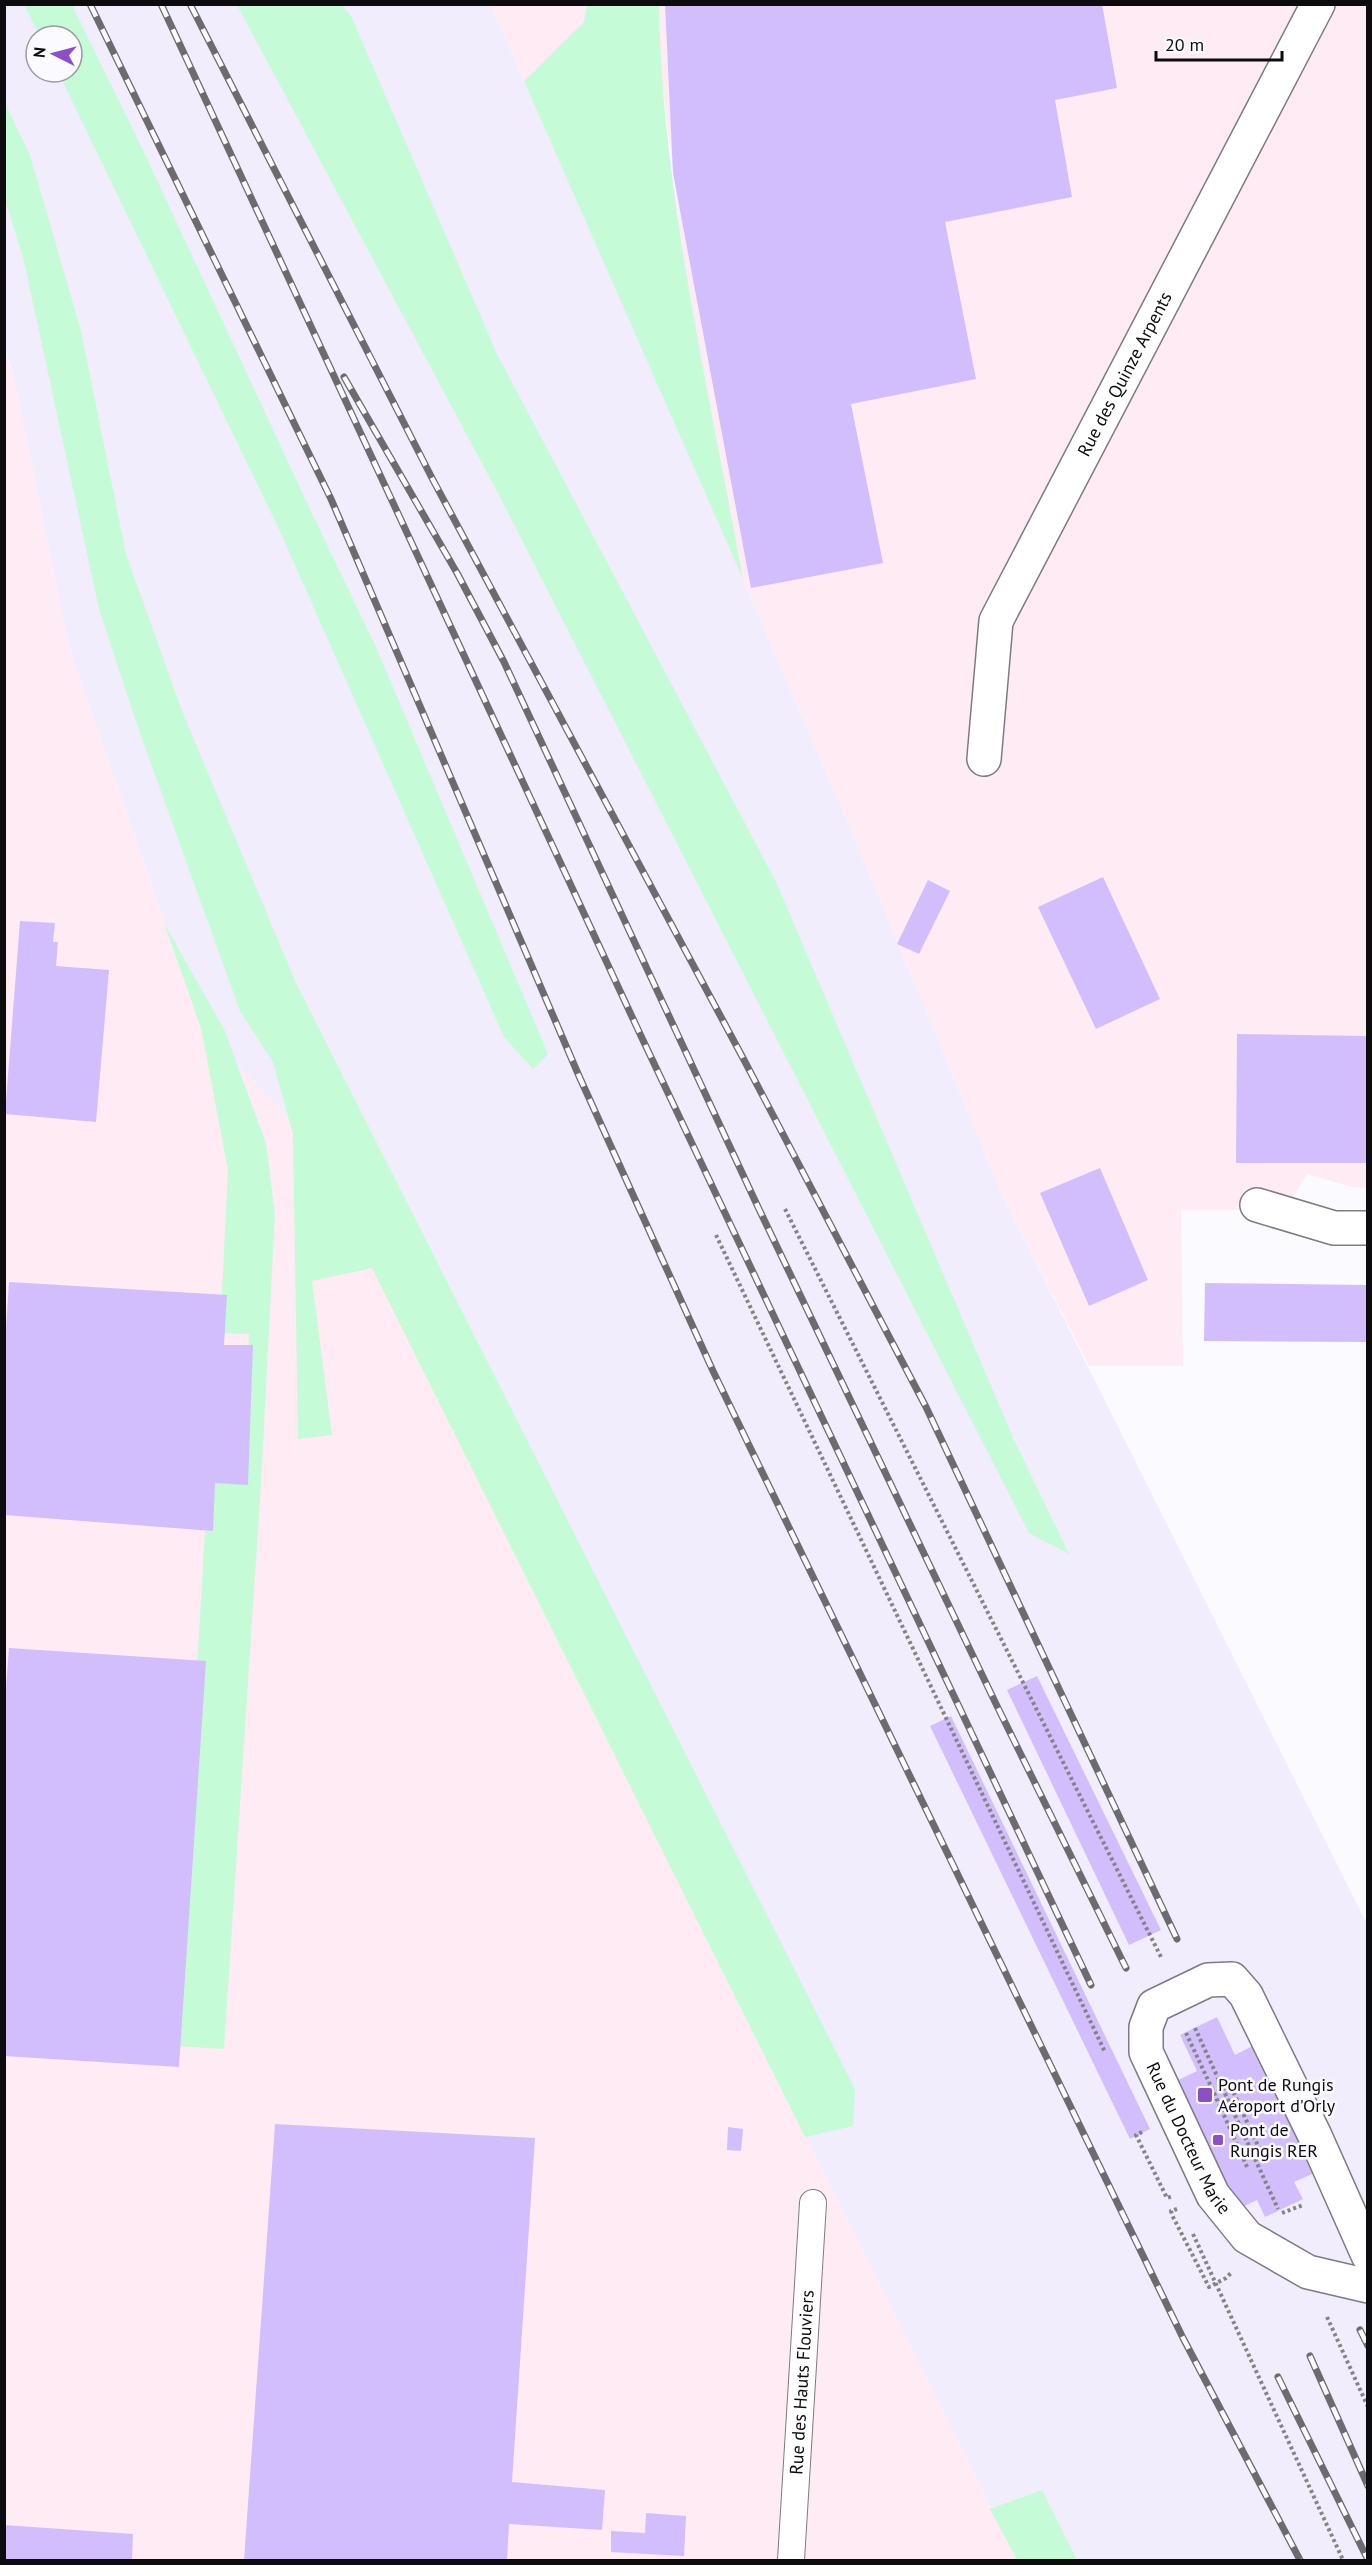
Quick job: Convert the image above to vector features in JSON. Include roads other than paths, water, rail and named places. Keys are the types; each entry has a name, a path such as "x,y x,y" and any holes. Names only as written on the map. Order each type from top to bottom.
{"street":[{"name":"Rue des Quinze Arpents","path":"984,759 996,621 1318,4"},
{"path":"1257,1205 1334,1228 1368,1228"},
{"name":"Rue du Docteur Marie","path":"1368,2255 1315,2136 1246,1995 1232,1979 1208,1980 1154,2006 1146,2027 1146,2052 1213,2195 1247,2237 1308,2272 1368,2286"}],"lane":[{"name":"Rue des Hauts Flouviers","path":"791,2560 813,2203"}],"railway":[{"path":"90,4 331,499 579,1076 713,1371 1183,2338 1300,2560"},
{"path":"161,4 641,1036 1091,1985"},
{"path":"190,4 433,480 743,1058 926,1407 1177,1939"},
{"path":"344,377 457,573 504,662 758,1207 997,1706 1126,1968"},
{"path":"1360,2330 1368,2346"},
{"path":"1310,2356 1368,2486"},
{"path":"1278,2377 1368,2560"}],"place":[{"name":"Pont de Rungis Aéroport d'Orly","path":"1205,2095"},
{"name":"Pont de Rungis RER","path":"1218,2140"}]}
